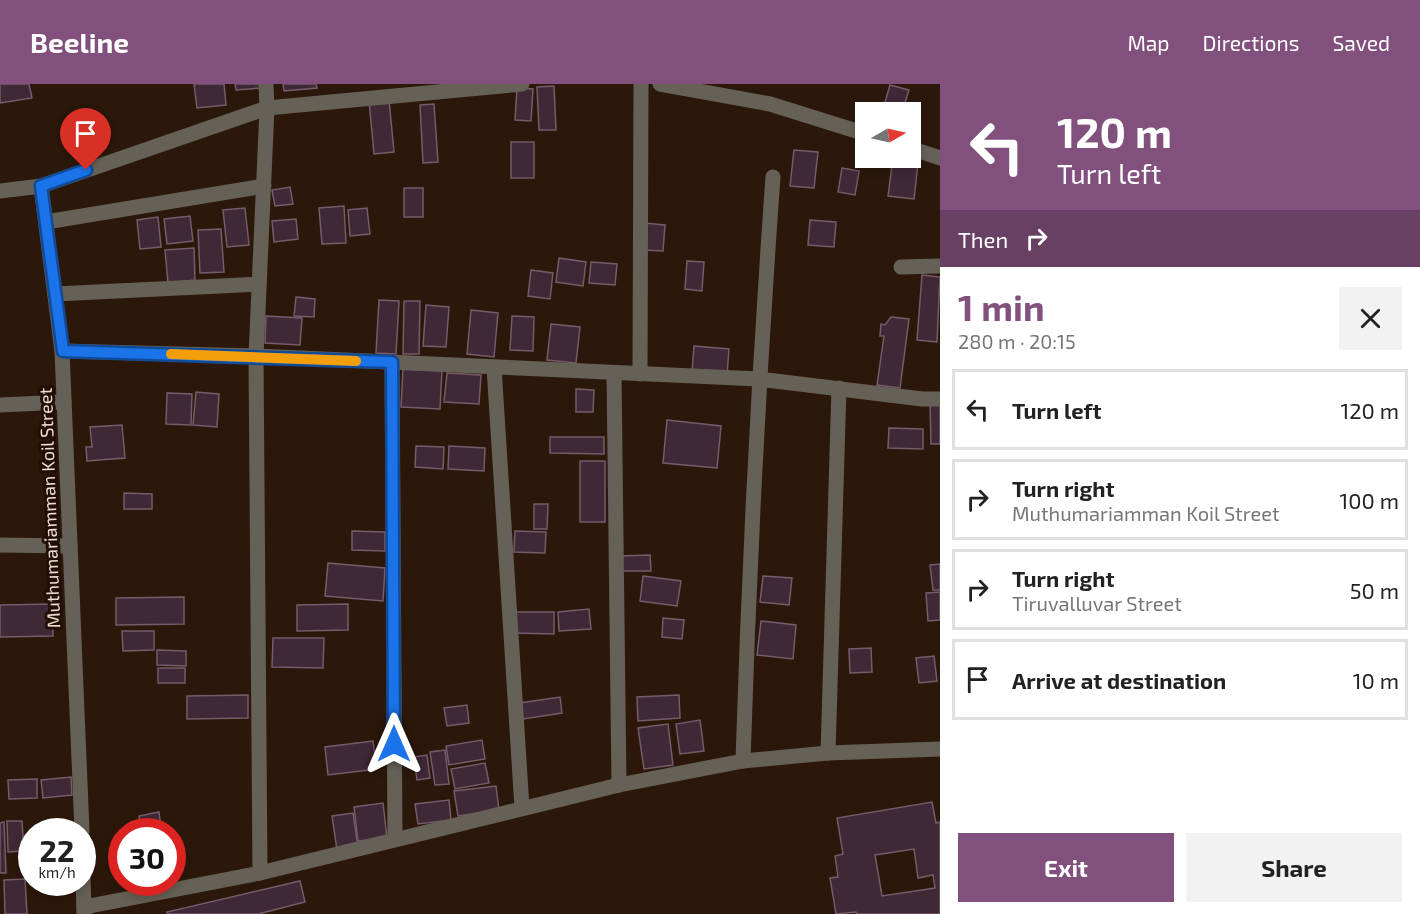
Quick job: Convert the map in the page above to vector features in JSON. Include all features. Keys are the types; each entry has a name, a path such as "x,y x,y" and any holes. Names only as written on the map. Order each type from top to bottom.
{"street":[{"path":"260,873 256,356 267,108 266,84"},
{"path":"0,191 41,186 267,108 522,84"},
{"path":"640,84 640,374"},
{"path":"660,84 770,104 855,131"},
{"path":"921,152 940,158"},
{"path":"742,761 748,584 773,177"},
{"name":"Muthumariamman Koil Street","path":"41,186 63,351 82,818"},
{"path":"46,222 264,186"},
{"path":"901,267 940,266"},
{"path":"55,294 259,284"},
{"path":"63,351 256,356 759,379 922,399 940,399"},
{"path":"392,362 395,839"},
{"path":"494,367 522,808"},
{"path":"615,373 619,785"},
{"path":"828,753 838,388"},
{"path":"0,405 64,402"},
{"path":"0,545 70,546"},
{"path":"84,910 260,873 619,785 742,761 828,753 940,749"}],"building":[{"path":"0,84 29,84 32,98 0,103"},
{"path":"194,84 224,84 226,105 197,108"},
{"path":"235,84 261,84 261,88 236,90"},
{"path":"283,84 316,84 317,88 284,91"},
{"path":"890,85 909,90 905,102 885,102"},
{"path":"554,86 556,130 539,130 537,87"},
{"path":"517,88 533,89 531,121 515,120"},
{"path":"389,100 394,152 374,154 369,101"},
{"path":"434,104 438,162 423,163 420,105"},
{"path":"511,142 534,142 534,178 511,178"},
{"path":"794,150 818,152 814,188 790,186"},
{"path":"842,168 859,171 855,195 838,192"},
{"path":"892,168 918,168 914,199 888,196"},
{"path":"290,187 293,204 275,206 272,190"},
{"path":"404,188 423,188 423,217 404,217"},
{"path":"344,206 346,243 322,244 319,208"},
{"path":"245,208 249,245 227,247 223,210"},
{"path":"367,208 370,234 350,236 348,210"},
{"path":"190,216 193,241 167,244 164,219"},
{"path":"158,217 161,247 140,249 137,220"},
{"path":"296,219 298,239 274,242 272,221"},
{"path":"810,220 836,222 834,247 808,245"},
{"path":"644,223 665,225 663,251 643,250"},
{"path":"221,229 224,272 200,273 198,230"},
{"path":"194,248 195,280 168,283 165,250"},
{"path":"559,258 586,262 583,286 556,282"},
{"path":"687,261 704,262 702,291 685,289"},
{"path":"591,262 617,264 615,285 589,283"},
{"path":"531,270 553,273 550,299 528,296"},
{"path":"922,275 940,277 937,342 917,340"},
{"path":"296,297 315,299 314,317 294,316"},
{"path":"379,300 399,301 396,354 376,353"},
{"path":"404,301 420,301 419,354 403,354"},
{"path":"426,305 449,307 446,347 423,346"},
{"path":"471,310 498,313 494,357 467,354"},
{"path":"266,316 302,318 300,345 265,343"},
{"path":"512,316 534,317 533,351 510,350"},
{"path":"891,317 909,319 900,388 877,385 884,336 880,336 881,324 885,325"},
{"path":"551,324 580,327 576,363 547,360"},
{"path":"694,346 729,349 727,375 692,372"},
{"path":"403,369 442,371 440,409 401,407"},
{"path":"447,373 481,375 479,404 444,402"},
{"path":"576,389 594,390 593,412 576,412"},
{"path":"196,392 219,394 217,427 193,425"},
{"path":"167,393 192,394 191,425 166,424"},
{"path":"930,401 940,401 940,444 931,444"},
{"path":"667,420 721,426 717,468 663,463"},
{"path":"122,425 125,458 87,461 86,447 92,447 90,427"},
{"path":"889,428 923,429 923,449 888,448"},
{"path":"550,437 604,437 604,454 550,453"},
{"path":"416,446 444,447 443,469 415,467"},
{"path":"449,446 485,448 484,471 448,469"},
{"path":"580,461 605,461 605,522 580,522"},
{"path":"124,493 152,494 152,509 124,509"},
{"path":"534,504 548,504 547,529 534,529"},
{"path":"352,531 385,532 385,551 352,550"},
{"path":"515,531 546,532 545,553 514,552"},
{"path":"650,555 651,571 619,571 619,556"},
{"path":"328,563 385,568 383,601 325,596"},
{"path":"940,564 940,590 933,590 930,565"},
{"path":"643,576 681,581 677,606 640,601"},
{"path":"763,576 792,578 789,605 760,602"},
{"path":"940,592 940,620 928,621 926,593"},
{"path":"184,597 184,624 116,625 116,598"},
{"path":"52,604 53,636 0,637 0,605"},
{"path":"348,604 348,630 297,631 297,605"},
{"path":"589,609 591,629 559,631 558,612"},
{"path":"513,612 554,612 554,634 514,633"},
{"path":"663,618 684,620 682,639 662,637"},
{"path":"761,621 796,625 793,659 757,655"},
{"path":"122,631 154,631 154,650 123,651"},
{"path":"273,638 324,638 323,668 272,667"},
{"path":"871,648 872,672 850,673 849,649"},
{"path":"157,650 186,651 186,666 157,665"},
{"path":"934,656 937,681 919,683 916,658"},
{"path":"158,668 185,668 185,683 158,683"},
{"path":"248,695 248,718 187,719 187,696"},
{"path":"679,695 680,718 638,721 637,697"},
{"path":"560,697 562,713 523,719 520,703"},
{"path":"467,705 469,723 447,726 444,708"},
{"path":"700,720 704,751 680,754 676,724"},
{"path":"668,724 673,765 644,769 638,728"},
{"path":"482,740 485,759 449,765 446,746"},
{"path":"373,741 377,769 328,775 325,747"},
{"path":"445,750 449,784 435,785 430,752"},
{"path":"427,755 430,778 417,780 414,757"},
{"path":"485,763 489,783 455,789 451,769"},
{"path":"71,777 72,795 43,798 41,780"},
{"path":"37,779 37,798 9,799 8,780"},
{"path":"496,786 499,810 458,816 454,791"},
{"path":"449,800 451,820 418,824 415,804"},
{"path":"932,802 936,823 940,822 940,914 857,914 856,912 836,914 830,878 838,877 835,856 843,854 837,818","holes":["914,849 918,878 933,875 935,888 882,896 875,855"]},
{"path":"383,803 387,838 358,841 354,807"},
{"path":"159,812 160,818 139,818 139,816"},
{"path":"353,813 358,847 337,850 332,816"},
{"path":"7,821 18,821 18,851 8,852"},
{"path":"4,822 6,873 0,873 0,823"},
{"path":"18,879 18,896 26,896 27,914 5,914 4,880"},
{"path":"300,881 305,902 258,914 167,914 167,912"}],"slow traffic":[{"path":"171,354 356,361"}],"route":[{"path":"86,170 41,186 63,351 392,362 394,744"}]}
